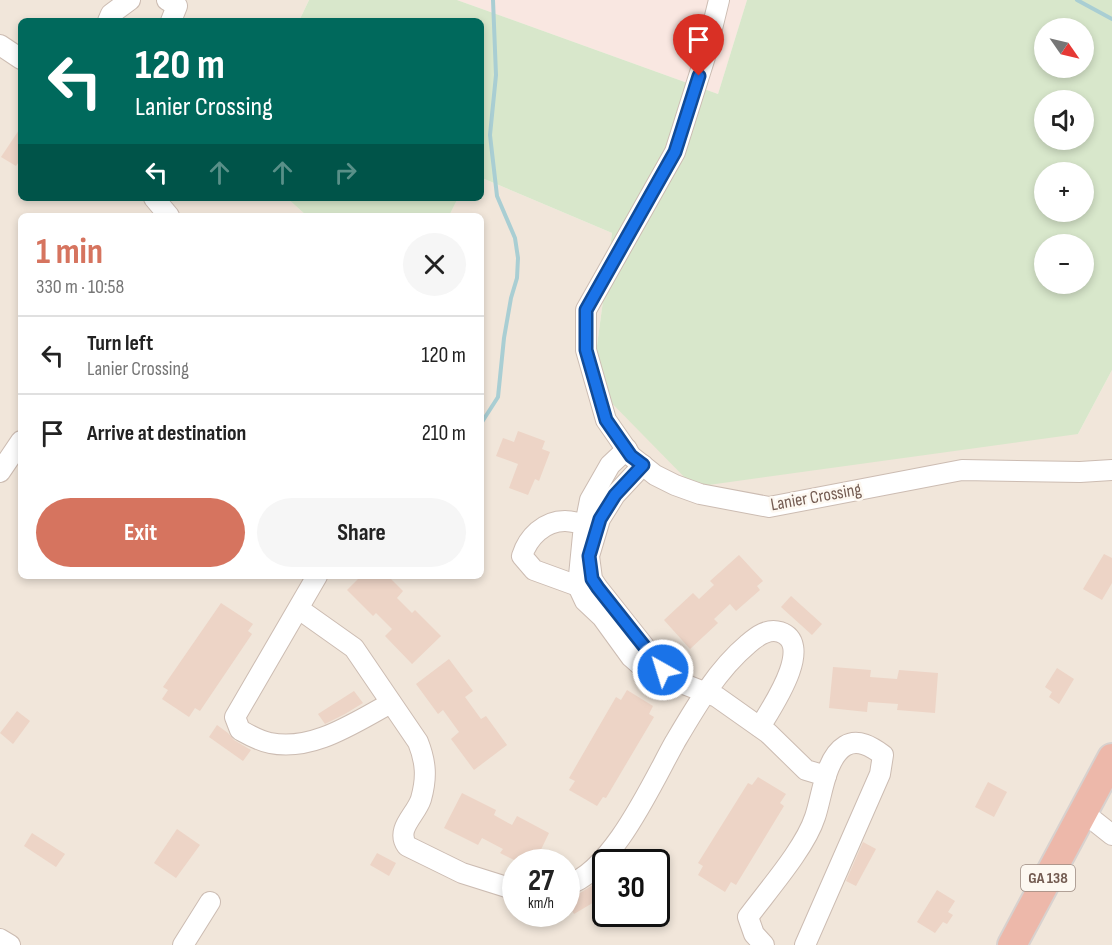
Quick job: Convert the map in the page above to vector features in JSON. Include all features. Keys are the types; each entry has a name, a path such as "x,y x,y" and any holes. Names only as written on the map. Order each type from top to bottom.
{"highway":[{"name":"GA 138","path":"1012,945 1112,758"}],"street":[{"path":"109,18 111,14 130,0"},
{"path":"167,0 177,6 172,18"},
{"name":"Lanier Crossing","path":"719,0 705,57 675,152 586,310 586,350 606,420 631,456 665,480 700,494 769,507 962,470 1080,472 1112,470"},
{"path":"0,45 18,57"},
{"path":"0,472 18,445"},
{"path":"627,449 610,465 590,500 584,524 578,586 585,601 602,617 631,657 644,670 668,683 676,681"},
{"path":"643,465 615,495 600,519 589,556 592,579 663,670 676,681 717,697 760,727 807,770 826,776"},
{"path":"578,586 534,570 522,555 526,545 540,529 549,524 565,521 584,524"},
{"path":"315,579 235,717 240,730 257,740 272,744 295,744 327,737 391,703"},
{"path":"299,609 354,648 418,742 425,759 425,775 421,800 403,830 402,839 407,846 441,864 502,886"},
{"path":"580,879 611,851 706,693 729,663 756,636 773,630 783,633 792,643 792,661 789,677 760,727"},
{"path":"764,945 754,934 748,917 804,841 815,819 826,776 838,753 846,746 858,743 871,746 883,755 880,774 805,945"},
{"path":"1083,812 1112,836"},
{"path":"183,945 210,902"},
{"path":"0,939 10,945"}],"shaded area":[{"path":"0,0 309,0 300,18 18,18 18,201 290,201 304,213 18,213 18,579 484,579 484,213 450,213 456,201 484,201 484,179 612,233 592,383 1078,434 1112,370 1112,945 0,945"},
{"path":"457,0 747,0 718,94"}],"green space":[{"path":"309,0 457,0 718,94 747,0 1112,0 1112,370 1078,434 694,487 592,383 612,233 484,179 484,18 300,18"},
{"path":"290,201 456,201 450,213 304,213"}],"building":[{"path":"18,132 18,163 16,166 1,157"},
{"path":"518,431 545,441 542,449 550,452 539,481 535,479 528,495 509,488 518,464 496,456 503,438 514,442"},
{"path":"1104,554 1112,558 1112,583 1102,600 1083,589"},
{"path":"739,555 763,581 757,586 760,590 736,611 730,604 714,619 718,623 690,649 664,620 693,593 699,599 714,585 710,581"},
{"path":"358,579 391,579 403,591 397,598 412,613 415,610 441,636 412,664 385,636 392,629 376,613 373,616 347,590"},
{"path":"791,596 822,624 812,635 781,607"},
{"path":"221,603 253,624 248,631 252,634 200,711 195,708 189,717 162,699 168,690 163,687"},
{"path":"449,659 473,691 465,697 481,719 486,716 507,745 474,770 451,739 459,732 443,710 438,714 416,684"},
{"path":"833,667 871,670 870,677 897,679 899,670 938,673 935,713 897,710 898,704 868,702 867,712 829,708"},
{"path":"1057,668 1074,679 1059,704 1049,697 1052,692 1045,687"},
{"path":"627,690 653,706 649,714 654,717 606,798 603,797 597,806 569,790 575,781 569,778 616,697 621,700"},
{"path":"354,691 363,703 325,724 318,714"},
{"path":"17,711 30,721 13,744 0,733"},
{"path":"217,725 234,740 251,750 243,761 209,737"},
{"path":"758,777 786,794 780,803 784,806 736,885 731,882 725,892 698,875 703,866 698,863 748,783 752,785"},
{"path":"988,782 1007,792 994,817 975,807"},
{"path":"462,793 496,810 494,815 512,825 517,816 549,833 541,849 503,849 482,838 478,845 444,828"},
{"path":"177,829 200,845 176,878 154,863"},
{"path":"32,833 65,854 56,867 24,846"},
{"path":"863,842 876,849 856,886 846,881"},
{"path":"377,853 396,863 389,876 370,865"},
{"path":"592,886 592,903 580,910 580,893"},
{"path":"937,890 955,901 948,912 953,915 947,924 943,922 935,933 917,922"}],"waterway":[{"path":"484,419 498,397 504,338 517,278 518,258 515,238 497,196 490,135 496,75 493,0"},
{"path":"1077,0 1112,19"}],"route":[{"path":"663,670 592,579 589,556 600,519 615,495 643,465 631,456 606,420 586,350 586,310 675,152 699,76"}]}
